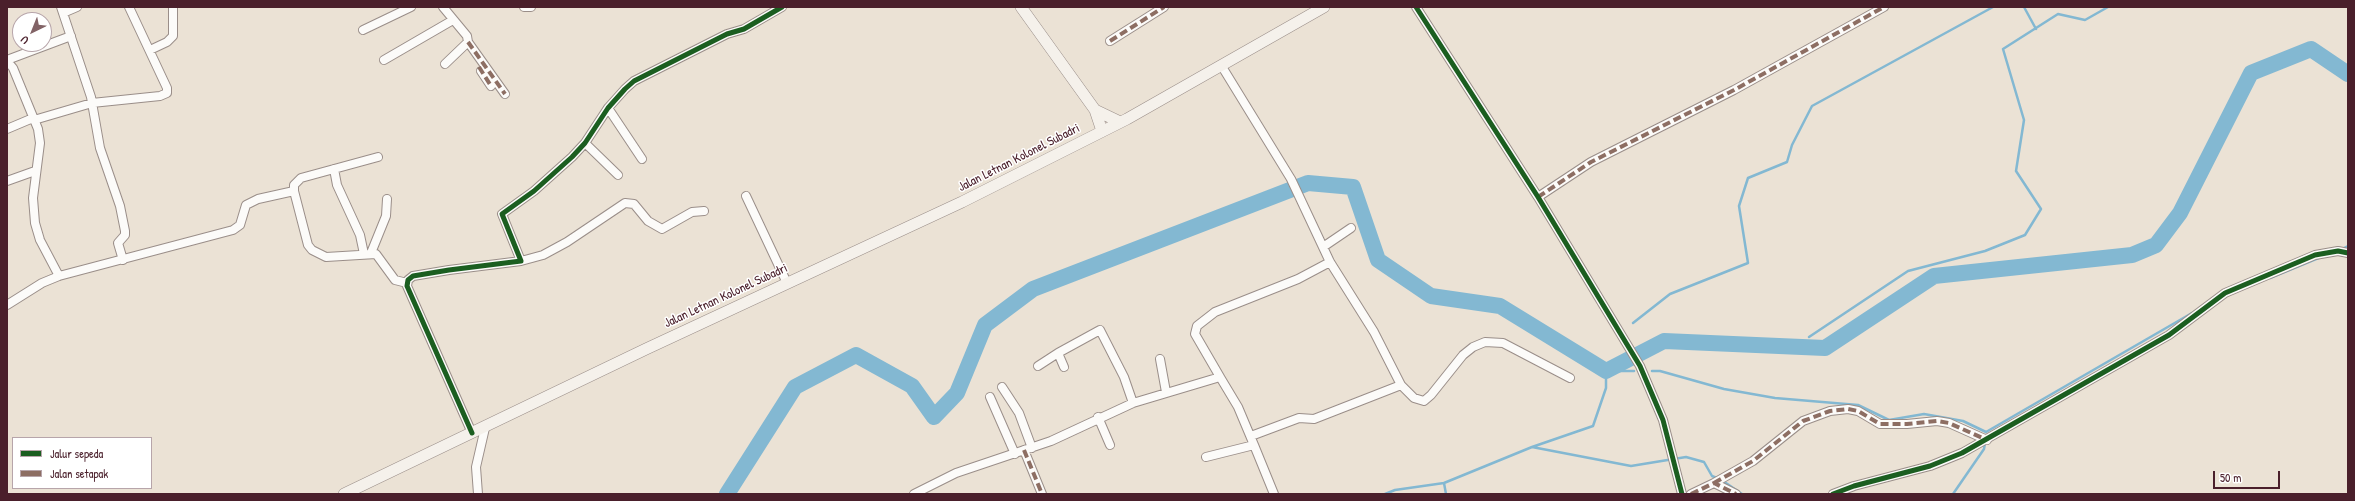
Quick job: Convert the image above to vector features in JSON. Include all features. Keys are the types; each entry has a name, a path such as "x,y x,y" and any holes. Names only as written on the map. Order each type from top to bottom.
{"main road":[{"path":"1022,7 1095,110 1102,131"},
{"name":"Jalan Letnan Kolonel Subadri","path":"344,494 962,202 1120,122 1324,7"},
{"path":"1095,110 1120,122"}],"street":[{"path":"77,7 62,10 92,103 100,148 117,198 125,231 125,234 118,243 122,260"},
{"path":"7,129 34,119 92,103 165,95 167,88 129,7"},
{"path":"150,50 167,42 174,36 173,7"},
{"path":"363,30 411,7"},
{"path":"443,7 467,36 466,43 445,64"},
{"path":"524,7 531,7"},
{"path":"521,261 502,214 555,174 585,143 608,108 624,89 634,81 727,34 744,29 782,7"},
{"path":"1110,41 1164,7"},
{"path":"1416,7 1538,197 1640,366 1662,420 1682,494"},
{"path":"1538,197 1591,162 1734,90 1884,7"},
{"path":"384,60 453,20"},
{"path":"59,276 40,240 35,223 33,198 35,170 40,137 34,119 7,60 71,36"},
{"path":"466,43 491,86"},
{"path":"466,43 505,94"},
{"path":"1221,65 1271,150 1291,179 1330,262 1374,332 1401,385 1417,400 1424,401 1431,396 1463,355 1473,347 1485,342 1503,343 1570,378"},
{"path":"608,108 642,159"},
{"path":"585,143 618,175"},
{"path":"378,157 301,178 294,185 308,245 312,250 326,256 367,253 376,254 395,280 407,284 472,433"},
{"path":"334,169 338,185 367,253"},
{"path":"7,181 35,170"},
{"path":"7,305 42,283 59,276 233,230 240,225 243,212 250,203 294,190"},
{"path":"746,196 788,283"},
{"path":"367,253 386,216 387,199"},
{"path":"407,284 413,276 521,261 543,254 567,242 625,203 634,204 648,222 662,230 692,212 704,211"},
{"path":"1323,247 1351,228"},
{"path":"1833,494 1854,486 1930,466 1987,440 2168,335 2225,293 2315,255 2338,250 2348,253"},
{"path":"1274,494 1238,407 1195,334 1197,326 1215,312 1298,280 1330,262"},
{"path":"1038,366 1100,330 1124,377 1133,403"},
{"path":"1058,354 1064,367"},
{"path":"1160,359 1166,392"},
{"path":"914,494 956,473 1028,449 1098,417 1133,403 1220,377"},
{"path":"1251,436 1299,418 1309,420 1314,419 1401,385"},
{"path":"1002,387 1019,413 1042,494"},
{"path":"990,397 1015,454"},
{"path":"1691,494 1753,461 1803,421 1830,411 1848,409 1858,410 1880,424 1907,424 1937,421 1949,423 1987,440"},
{"path":"1098,417 1110,445"},
{"path":"478,494 476,467 485,428"},
{"path":"1206,457 1254,445"},
{"path":"1714,483 1736,494"}],"waterway":[{"path":"1633,323 1670,294 1748,263 1739,206 1748,178 1787,162 1792,145 1812,106 1993,7"},
{"path":"2024,7 2036,29"},
{"path":"1809,337 1908,271 1985,251 2025,235 2041,209 2016,171 2024,120 2003,49 2058,14 2085,20 2108,7"},
{"path":"727,494 795,387 856,355 912,386 934,417 957,393 985,325 1033,289 1308,183 1353,187 1378,260 1431,296 1500,306 1606,371 1664,341 1825,348 1934,276 2132,255 2156,245 2180,213 2251,73 2311,49 2348,74"},
{"path":"2344,248 2348,246"},
{"path":"2270,278 2321,257"},
{"path":"1652,371 1660,371 1724,389 1775,398 1858,405 1889,420 1924,414 1963,421 1986,432 2192,313"},
{"path":"1532,447 1593,426 1606,388 1606,371 1634,371"},
{"path":"1953,494 1984,449 1985,443"},
{"path":"1446,494 1444,483 1532,447 1631,466 1686,457 1704,462 1712,476 1719,479"},
{"path":"1723,481 1742,494"},
{"path":"1385,494 1395,490 1444,483"}],"marked path":[{"path":"1110,41 1164,7"},
{"path":"1538,197 1591,162 1734,90 1884,7"},
{"path":"468,42 505,94"},
{"path":"479,67 491,86"},
{"path":"1714,483 1753,461 1803,421 1830,411 1848,409 1858,411 1880,424 1907,424 1937,421 1949,423 1987,440"},
{"path":"1024,450 1042,494"},
{"path":"1691,494 1714,483 1736,494"}],"cycle path":[{"path":"472,433 407,286 408,280 413,276 521,261 502,214 534,191 572,157 585,143 608,108 625,89 634,81 727,34 744,29 782,7"},
{"path":"1416,7 1538,197 1640,366 1663,420 1682,494"},
{"path":"1833,494 1854,486 1930,466 1962,453 2169,335 2225,293 2315,255 2338,251 2348,253"}]}
